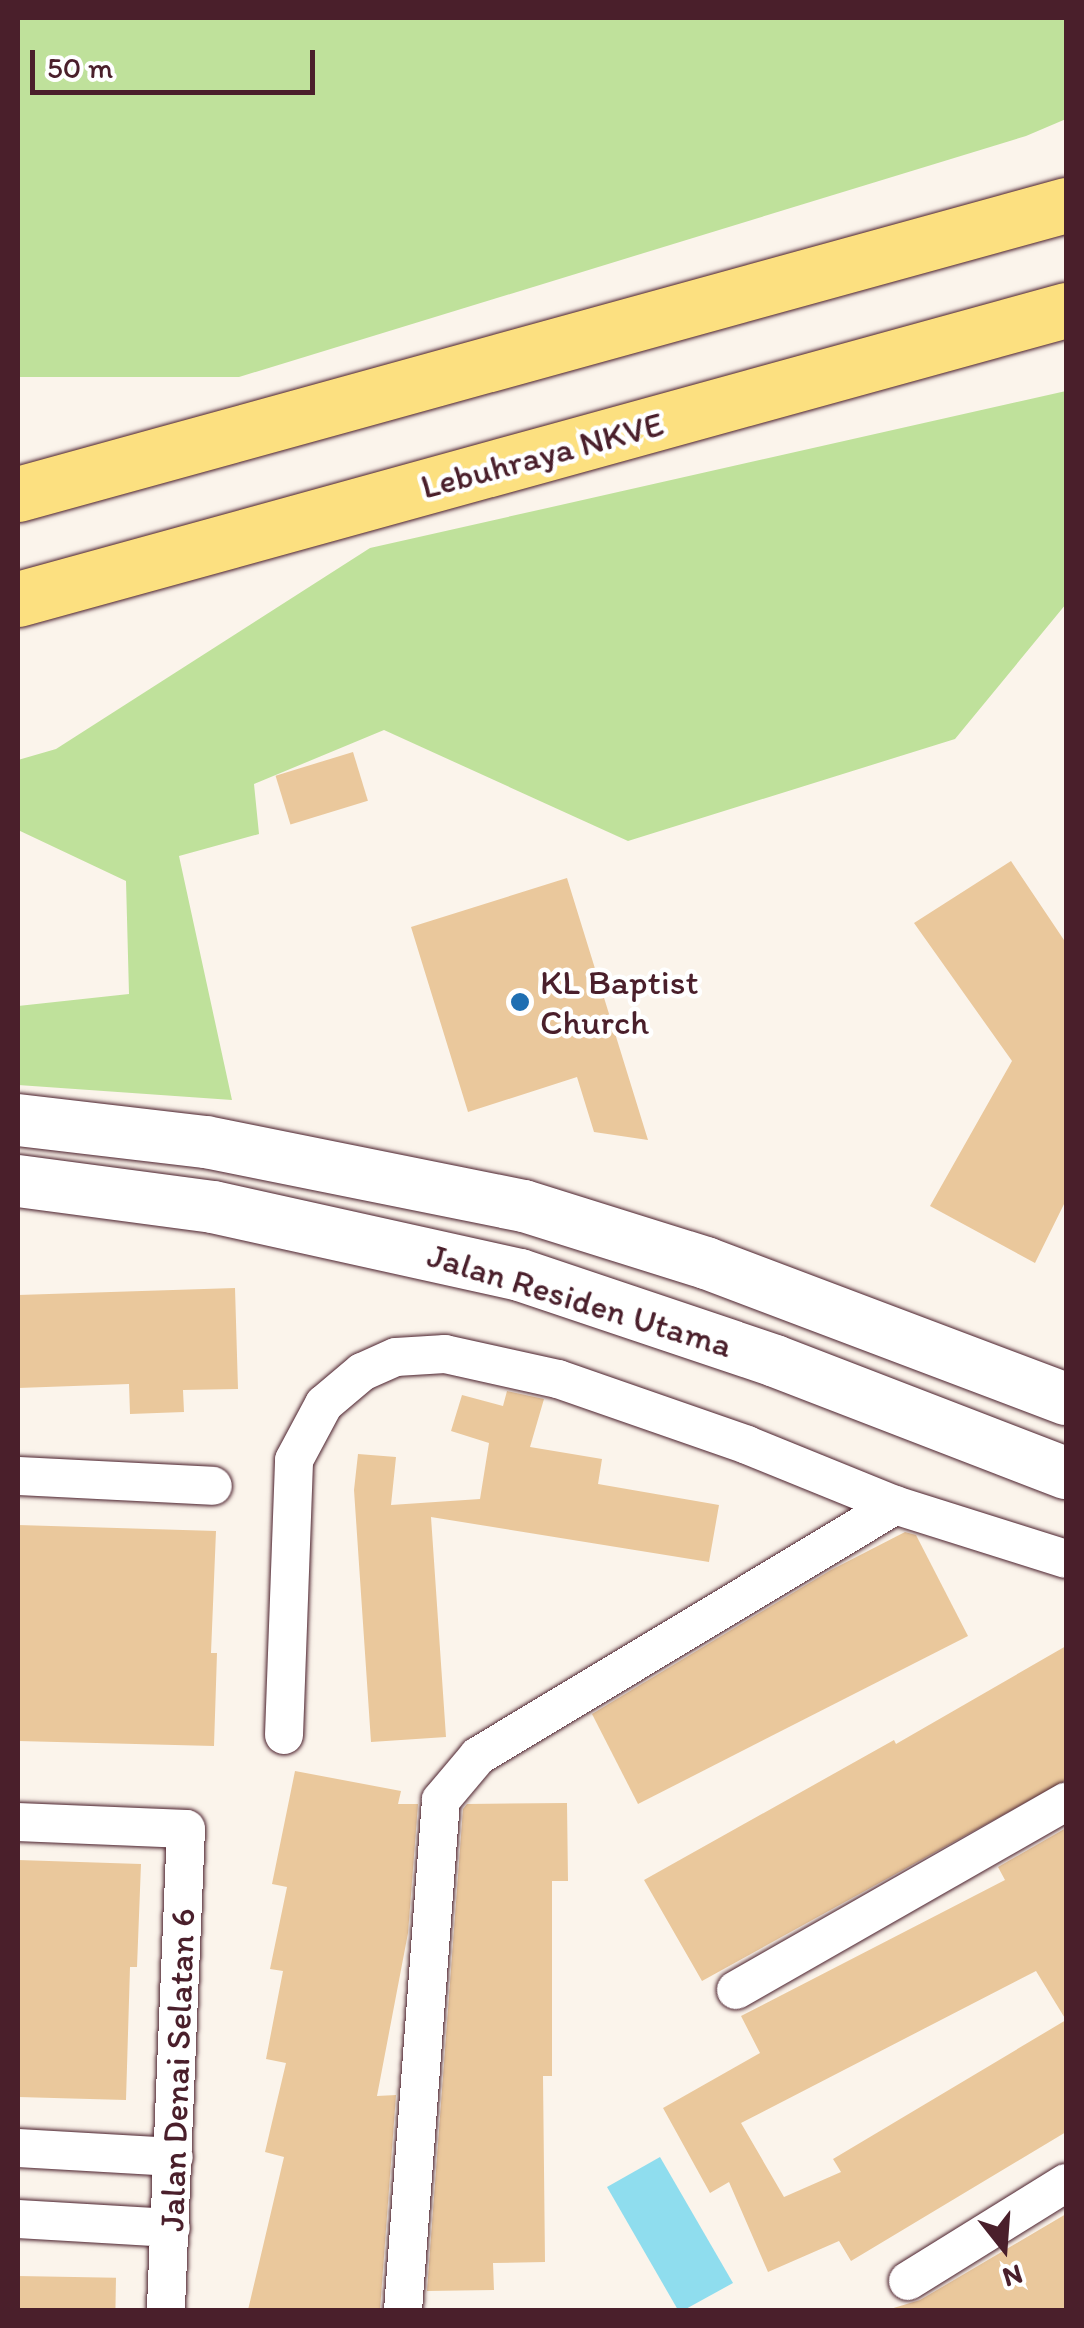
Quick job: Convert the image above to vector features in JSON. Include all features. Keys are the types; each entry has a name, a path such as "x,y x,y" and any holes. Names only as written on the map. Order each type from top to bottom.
{"highway":[{"path":"18,494 1066,205"},
{"name":"Lebuhraya NKVE","path":"18,600 1066,310"}],"street":[{"name":"Jalan Residen Utama","path":"18,1120 206,1142 524,1206 706,1263 1066,1399"},
{"name":"Jalan Residen Utama","path":"18,1181 212,1207 460,1259 589,1296 776,1361 1066,1473"},
{"path":"776,1361 806,1301"},
{"path":"284,1736 294,1460 324,1404 380,1362 445,1354 558,1380 747,1446 895,1504 1066,1559"},
{"path":"18,1476 213,1486"},
{"path":"403,2310 441,1800 478,1756 895,1504"},
{"path":"736,1990 1066,1802"},
{"name":"Jalan Denai Selatan 6","path":"18,1822 186,1829 166,2310"},
{"path":"18,2148 174,2157"},
{"path":"908,2281 1066,2183"},
{"path":"18,2219 171,2228"}],"green space":[{"path":"18,18 1066,18 1066,119 1026,136 239,377 18,377"},
{"path":"1066,391 1066,604 955,739 628,841 384,730 254,784 259,834 179,856 232,1100 18,1085 18,1006 129,994 126,881 18,830 18,760 56,749 370,548"}],"water":[{"path":"660,2157 733,2283 684,2310 678,2310 607,2187"}],"building":[{"path":"353,752 368,801 290,824 276,776"},
{"path":"1011,861 1066,943 1066,1200 1035,1263 930,1206 1012,1061 914,923"},
{"name":"KL Baptist Church","path":"567,878 648,1140 594,1132 577,1077 468,1112 411,927"},
{"path":"235,1288 238,1389 183,1390 184,1412 130,1414 129,1384 18,1388 18,1295"},
{"path":"507,1391 544,1399 530,1447 602,1459 598,1484 719,1505 709,1562 431,1517 446,1737 371,1742 354,1490 358,1454 396,1457 391,1505 480,1499 489,1443 451,1431 462,1395 503,1406"},
{"path":"18,1525 216,1531 211,1653 217,1653 214,1746 18,1741"},
{"path":"905,1532 916,1535 968,1636 638,1804 592,1714 831,1570"},
{"path":"1066,1646 1066,1780 702,1981 644,1880 894,1740 896,1744"},
{"path":"295,1771 401,1791 398,1804 418,1804 408,1933 377,2096 396,2095 380,2310 248,2310 284,2157 265,2152 286,2063 266,2059 283,1971 270,1969 287,1887 272,1884"},
{"path":"567,1803 568,1881 552,1881 552,2076 543,2076 545,2262 493,2263 494,2290 427,2291 463,1809 467,1804"},
{"path":"1066,1828 1066,2020 1066,2132 851,2261 839,2241 768,2272 729,2182 710,2193 663,2108 760,2053 741,2016 1005,1880 998,1867","holes":["1036,1971 1066,2020 833,2159 841,2172 784,2197 741,2123"]},
{"path":"18,1860 141,1864 137,1967 130,1967 126,2100 18,2097"},
{"path":"1066,2214 1066,2310 887,2310 920,2300"},
{"path":"18,2276 116,2278 115,2310 18,2310"}],"place":[{"name":"KL Baptist Church","path":"520,1002"}]}
